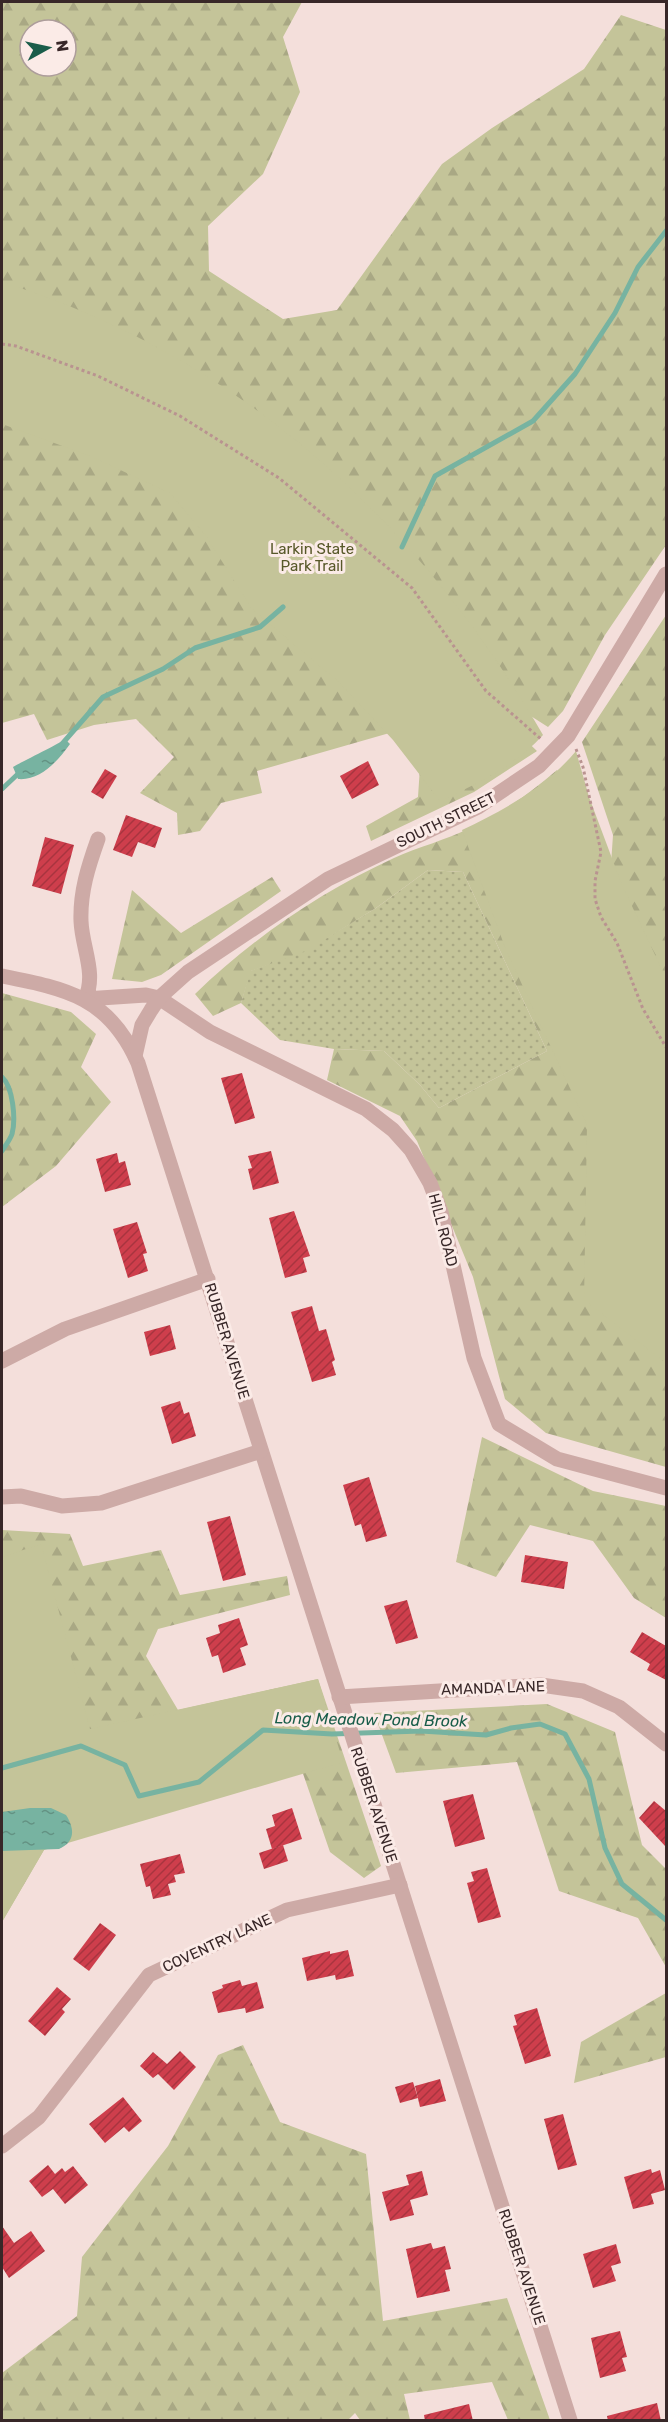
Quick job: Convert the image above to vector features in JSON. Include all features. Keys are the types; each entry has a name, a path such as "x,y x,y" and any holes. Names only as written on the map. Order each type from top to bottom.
{"street":[{"name":"SOUTH STREET","path":"135,1056 142,1025 159,998 188,972 328,879 499,795 553,753 568,736 666,574"},
{"path":"85,999 91,986 81,923 82,887 98,839"},
{"path":"2,976 52,987 85,999 146,995 159,998"},
{"name":"HILL ROAD","path":"159,998 243,1050 366,1109 393,1130 411,1149 430,1183 441,1212 474,1358 499,1424 557,1459 666,1488"},
{"name":"RUBBER AVENUE","path":"85,999 113,1021 135,1056 208,1279 355,1749 570,2421"},
{"path":"2,1361 64,1329 208,1279"},
{"path":"2,1497 21,1496 62,1506 101,1503 261,1451"},
{"name":"AMANDA LANE","path":"339,1697 541,1685 583,1691 619,1707 666,1744"},
{"name":"COVENTRY LANE","path":"2,2146 39,2117 149,1975 287,1910 400,1885"}],"path":[{"path":"2,344 16,346 98,376 180,416 279,478 412,588 491,696 537,734 553,753"},
{"path":"568,736 581,758 601,852 595,881 595,899 601,917 617,943 643,1009 666,1047"}],"green space":[{"path":"2,2 302,2 283,37 300,92 263,174 208,226 209,271 283,319 337,310 442,164 492,128 584,69 621,15 666,30 666,545 605,635 563,711 548,727 501,697 2,335"},
{"name":"Larkin State Park Trail","path":"2,282 88,314 169,354 245,402 315,456 380,518 440,585 494,657 543,735 508,765 482,781 440,801 393,740 340,683 252,609 206,536 170,493 90,456 2,424"},
{"path":"2,355 494,710 537,751 474,792 371,841 366,826 418,797 421,752 400,730 257,771 262,793 221,803 200,831 178,835 177,813 140,793 174,757 136,719 94,725 47,740 34,714 2,723"},
{"path":"666,615 666,1022 609,893 613,835 582,742"},
{"path":"576,751 589,797 622,885 666,978 666,1363 584,1300 587,1125 506,950 462,830 538,787"},
{"path":"557,770 592,853 666,1060 666,1467 546,1433 505,1399 473,1277 417,1141 400,1116 327,1080 334,1049 384,1051 420,1085 439,1108 547,1051 463,872 428,870 376,908 308,950 251,971 241,1003 213,1016 195,994 264,935 314,901 394,858 482,822 516,802"},
{"path":"428,870 463,872 547,1051 439,1108 420,1085 384,1051 334,1049 280,1040 241,1003 250,971 308,949 376,908"},
{"path":"272,877 281,891 161,975 142,982 112,979 132,890 181,933"},
{"path":"2,993 71,1012 96,1034 81,1067 111,1102 56,1166 2,1207"},
{"path":"482,1437 593,1491 666,1506 666,1618 634,1598 593,1541 530,1525 496,1577 456,1562"},
{"path":"2,1530 70,1534 83,1566 161,1550 180,1595 287,1576 290,1595 158,1629 146,1656 178,1710 318,1679 381,1866 364,1878 330,1852 299,1762 86,1813 44,1850 2,1922"},
{"path":"41,1544 90,1729 318,1679 343,1762 44,1850 2,1922 2,1557"},
{"path":"547,1704 615,1732 642,1845 666,1869 666,1967 638,1918 559,1891 517,1762 396,1773 374,1713"},
{"path":"666,1993 666,2057 574,2083 581,2042"},
{"path":"243,2045 280,2122 366,2154 383,2321 507,2298 550,2420 508,2420 492,2382 404,2394 410,2420 360,2420 355,2413 348,2420 2,2420 2,2373 77,2316 82,2257 168,2146 218,2055"}],"water":[{"path":"65,739 70,744 48,769 34,777 18,779 13,767"},
{"path":"51,1808 66,1815 72,1830 68,1843 59,1849 2,1851 2,1812"}],"building":[{"path":"368,761 379,785 352,799 340,776"},
{"path":"105,769 117,776 103,799 91,792"},
{"path":"126,815 162,828 155,848 138,842 132,857 113,850"},
{"path":"45,837 74,845 61,894 32,886"},
{"path":"242,1073 255,1118 235,1124 221,1078"},
{"path":"271,1151 279,1183 253,1190 248,1169 252,1168 248,1156"},
{"path":"117,1153 119,1163 125,1161 131,1185 105,1192 96,1159"},
{"path":"294,1211 310,1256 303,1258 307,1272 285,1278 269,1218"},
{"path":"137,1222 147,1253 143,1254 148,1271 128,1278 113,1229"},
{"path":"312,1306 319,1331 326,1329 335,1360 332,1362 336,1375 312,1382 291,1312"},
{"path":"170,1325 176,1349 150,1356 144,1332"},
{"path":"180,1401 184,1414 189,1412 196,1436 172,1444 161,1407"},
{"path":"369,1477 387,1536 366,1542 361,1524 355,1526 343,1485"},
{"path":"230,1516 246,1575 223,1581 207,1522"},
{"path":"525,1555 568,1562 564,1589 521,1582"},
{"path":"407,1600 418,1638 396,1644 384,1606"},
{"path":"239,1618 248,1645 240,1648 246,1665 223,1673 218,1655 212,1657 206,1638 220,1633 218,1625"},
{"path":"642,1632 666,1646 666,1680 647,1670 650,1664 630,1652"},
{"path":"473,1794 485,1839 455,1847 443,1801"},
{"path":"654,1801 666,1811 666,1847 639,1818"},
{"path":"292,1808 302,1839 272,1849 266,1829 275,1826 272,1815"},
{"path":"283,1845 288,1861 264,1869 259,1853"},
{"path":"180,1854 185,1873 174,1875 176,1882 168,1884 171,1895 153,1899 150,1886 146,1887 140,1864"},
{"path":"487,1868 501,1917 478,1923 467,1883 474,1881 471,1872"},
{"path":"100,1923 116,1935 89,1971 73,1959"},
{"path":"348,1950 354,1976 336,1980 335,1975 307,1981 302,1958 330,1951 330,1954"},
{"path":"240,1980 242,1986 257,1982 264,2008 246,2013 245,2008 218,2013 212,1992 223,1988 222,1985"},
{"path":"57,1987 71,1999 62,2009 65,2012 45,2036 28,2021"},
{"path":"537,2008 551,2056 525,2064 513,2026 517,2025 514,2015"},
{"path":"180,2051 196,2067 174,2090 158,2074 153,2078 140,2066 153,2052 167,2064"},
{"path":"440,2079 446,2101 420,2107 415,2086"},
{"path":"413,2082 418,2098 400,2103 395,2087"},
{"path":"123,2097 142,2121 129,2132 124,2127 105,2143 89,2124"},
{"path":"563,2114 577,2165 558,2170 544,2119"},
{"path":"48,2165 55,2174 62,2168 65,2172 73,2166 88,2185 65,2204 53,2189 42,2197 29,2181"},
{"path":"651,2169 652,2173 660,2170 665,2190 651,2194 654,2204 633,2209 624,2177"},
{"path":"422,2171 428,2195 410,2200 414,2215 390,2221 382,2192 409,2185 406,2175"},
{"path":"2,2226 14,2243 31,2231 45,2251 9,2278 2,2267"},
{"path":"431,2243 433,2249 445,2246 451,2269 445,2270 450,2291 417,2298 406,2249"},
{"path":"616,2244 621,2263 611,2266 616,2281 593,2288 583,2254"},
{"path":"620,2331 627,2357 622,2358 626,2371 600,2378 591,2338"},
{"path":"657,2403 661,2421 608,2421 607,2416"},
{"path":"469,2404 473,2421 425,2421 424,2415"}],"waterway":[{"path":"402,547 435,476 533,421 575,374 615,313 638,267 666,231"},
{"path":"62,744 103,697 163,669 195,648 260,627 283,607"},
{"path":"2,789 20,772"},
{"path":"2,1077 11,1095 14,1120 12,1134 2,1151"},
{"name":"Long Meadow Pond Brook","path":"2,1768 81,1746 125,1765 139,1796 199,1782 263,1730 332,1734 421,1731 486,1735 511,1728 540,1724 565,1734 589,1779 605,1848 622,1884 666,1920"}]}
